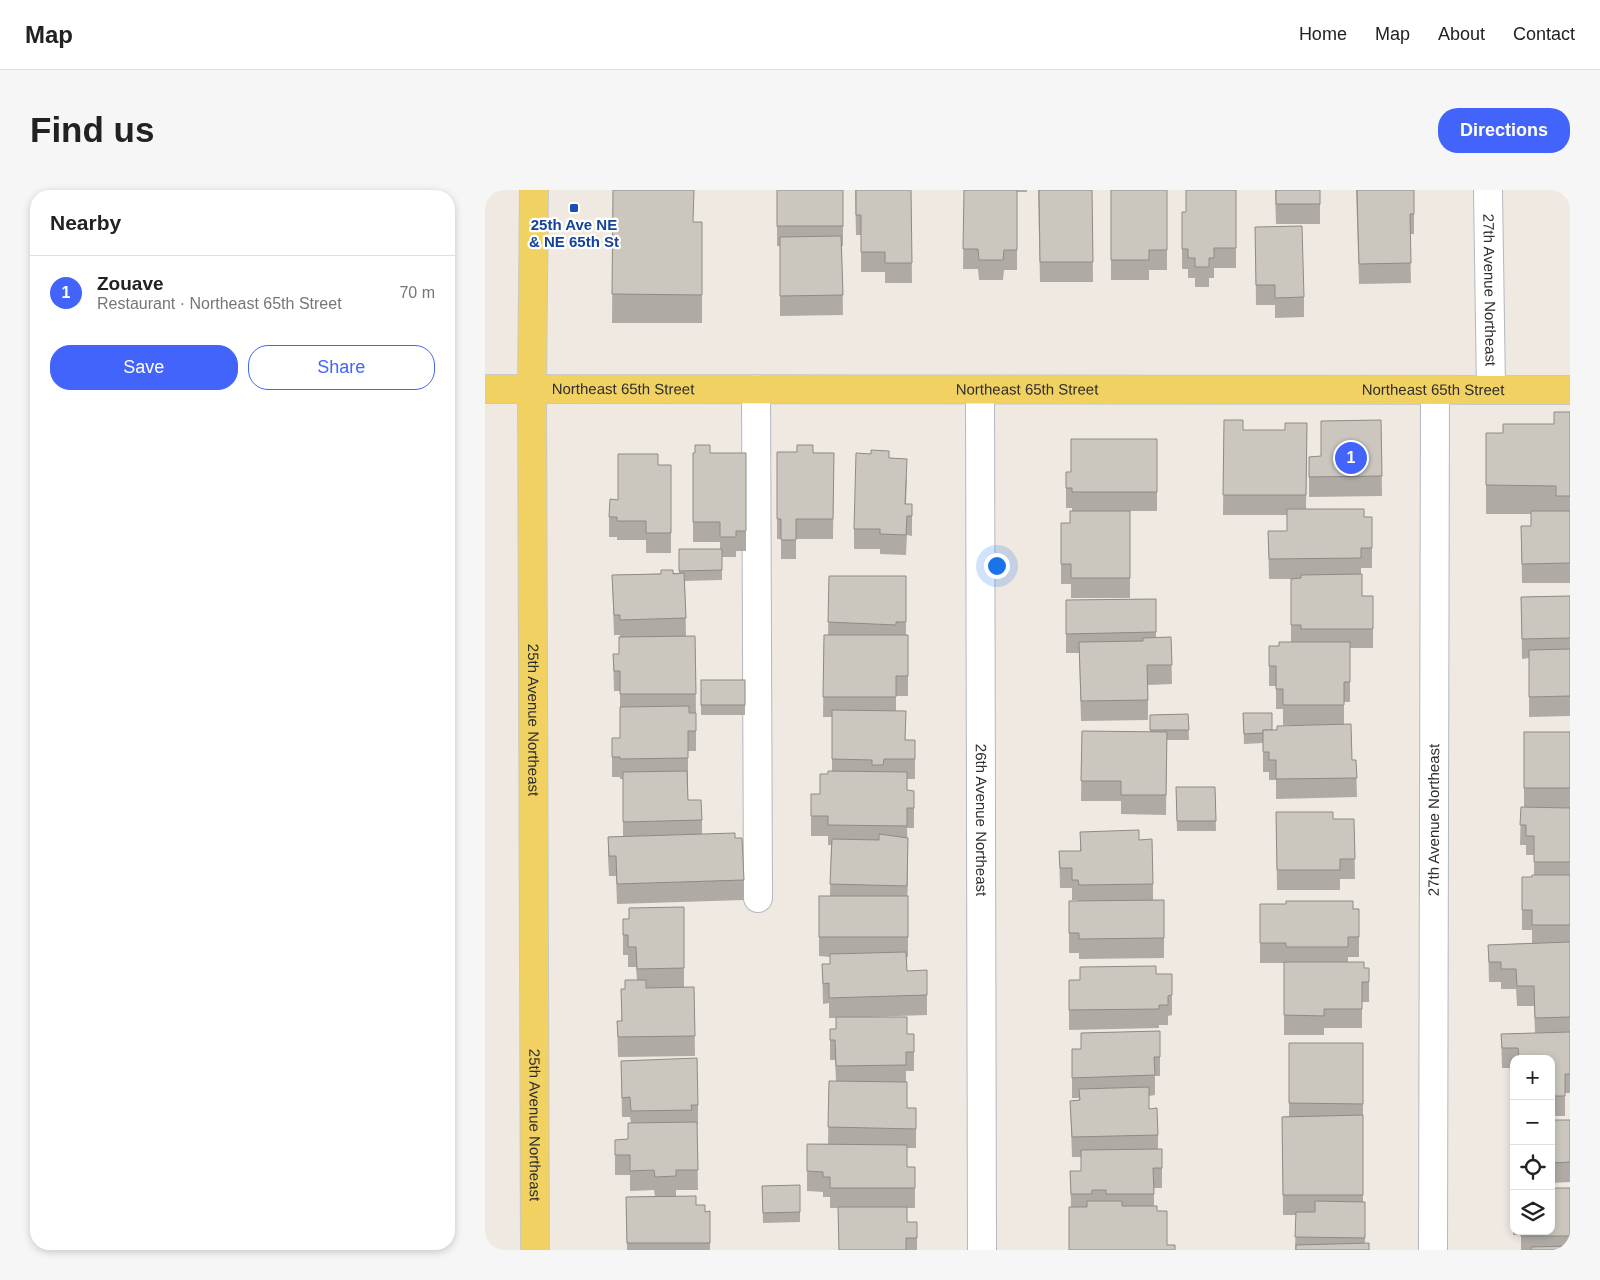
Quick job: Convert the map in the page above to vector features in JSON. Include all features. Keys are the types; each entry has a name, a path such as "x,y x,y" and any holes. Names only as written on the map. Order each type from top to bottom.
{"main road":[{"name":"25th Avenue Northeast","path":"534,190 532,388 535,1250"},
{"name":"Northeast 65th Street","path":"485,389 1570,390"}],"street":[{"name":"27th Avenue Northeast","path":"1488,190 1491,390"},
{"path":"756,389 758,898"},
{"name":"26th Avenue Northeast","path":"980,390 982,1250"},
{"name":"27th Avenue Northeast","path":"1433,1250 1435,390"}],"building":[{"path":"613,190 694,190 693,222 702,222 702,295 612,294"},
{"path":"777,190 843,190 843,226 777,226"},
{"path":"856,190 911,190 912,263 885,263 885,252 861,252 861,215 856,215"},
{"path":"964,190 1017,190 1017,250 1004,250 1003,260 979,260 978,249 963,249"},
{"path":"1039,190 1092,190 1093,262 1040,262"},
{"path":"1111,190 1167,190 1167,250 1149,250 1149,260 1111,260"},
{"path":"1186,190 1236,190 1236,248 1214,248 1214,258 1209,258 1209,267 1195,267 1195,258 1188,258 1188,249 1182,249 1182,212 1186,212"},
{"path":"1276,190 1320,190 1320,204 1276,204"},
{"path":"1357,190 1414,190 1414,214 1410,214 1411,263 1359,264"},
{"path":"1302,226 1304,297 1275,298 1275,285 1256,285 1255,227"},
{"path":"841,236 843,295 780,296 780,237"},
{"path":"1554,412 1570,412 1570,496 1556,496 1556,486 1486,485 1486,433 1503,433 1503,424 1554,424"},
{"path":"1224,420 1243,420 1243,430 1285,430 1285,423 1307,423 1306,495 1223,495"},
{"path":"1381,420 1382,476 1309,477 1309,457 1321,456 1321,421"},
{"path":"1071,439 1157,439 1157,492 1072,492 1072,488 1066,488 1066,472 1071,472"},
{"path":"695,445 710,445 710,453 746,453 746,531 736,531 736,537 720,537 720,522 693,522 693,453 695,453"},
{"path":"797,445 813,445 813,453 834,453 833,519 796,519 796,540 781,540 781,519 777,519 777,452 797,452"},
{"path":"871,450 889,451 889,458 907,459 905,504 912,504 912,516 907,516 906,535 880,534 880,529 854,529 856,453 871,454"},
{"path":"618,454 658,454 658,465 671,465 671,533 646,533 646,521 617,521 617,517 609,517 610,499 618,500"},
{"path":"1287,509 1364,509 1364,517 1372,517 1372,548 1361,548 1361,558 1269,559 1268,531 1287,531"},
{"path":"1070,511 1130,511 1130,578 1071,578 1071,564 1061,564 1061,523 1070,523"},
{"path":"1531,511 1570,511 1570,563 1522,564 1521,526 1531,526"},
{"path":"679,549 722,549 722,570 679,571"},
{"path":"661,570 673,570 673,574 684,573 686,618 620,620 620,615 614,615 612,575 661,574"},
{"path":"1362,574 1362,596 1373,596 1373,629 1301,629 1301,625 1291,625 1291,579 1301,578 1301,575"},
{"path":"829,576 906,576 906,622 896,622 896,625 828,622"},
{"path":"1570,596 1570,638 1522,639 1521,597"},
{"path":"1156,599 1156,632 1066,634 1066,600"},
{"path":"824,635 908,635 908,676 896,676 896,697 823,697"},
{"path":"695,636 696,694 620,694 620,671 614,671 613,654 619,654 619,637"},
{"path":"1171,637 1172,665 1147,665 1148,700 1081,701 1079,642 1143,641 1143,638"},
{"path":"1279,642 1350,642 1350,682 1344,682 1344,705 1283,705 1283,689 1276,689 1276,666 1269,666 1269,646 1279,646"},
{"path":"1570,649 1570,696 1529,697 1529,650"},
{"path":"701,680 745,680 745,705 701,705"},
{"path":"689,706 689,713 696,713 696,731 688,731 688,758 620,759 620,757 612,757 612,738 620,738 620,707"},
{"path":"832,710 906,711 905,740 915,740 915,759 884,759 883,765 872,765 872,760 832,759"},
{"path":"1243,713 1272,713 1272,730 1263,730 1263,733 1244,734"},
{"path":"1188,714 1189,730 1150,730 1150,715"},
{"path":"1351,724 1352,760 1356,760 1357,778 1276,779 1276,760 1269,760 1269,752 1263,752 1263,730 1277,730 1277,726"},
{"path":"1082,731 1167,732 1166,795 1121,795 1121,781 1081,781"},
{"path":"1524,732 1570,732 1570,788 1524,788"},
{"path":"687,771 688,800 701,800 702,820 623,822 623,772"},
{"path":"828,771 907,772 907,790 914,791 914,808 907,808 907,826 828,825 828,816 811,816 811,794 820,794 820,774 828,774"},
{"path":"1176,787 1215,787 1216,821 1177,821"},
{"path":"1521,807 1570,808 1570,862 1534,862 1534,836 1526,836 1526,825 1520,825"},
{"path":"1276,812 1333,812 1333,819 1354,819 1355,859 1340,859 1340,870 1277,870"},
{"path":"1139,830 1139,840 1152,839 1153,884 1079,885 1078,880 1072,880 1072,868 1060,868 1059,851 1081,851 1080,832"},
{"path":"735,833 735,838 742,838 744,880 617,884 616,856 609,856 608,837"},
{"path":"879,834 908,838 907,886 830,884 832,839 879,840"},
{"path":"1532,875 1570,875 1570,925 1532,925 1532,910 1522,910 1522,877 1532,877"},
{"path":"819,896 908,896 908,937 819,937"},
{"path":"1164,900 1164,938 1079,939 1079,933 1069,933 1069,901"},
{"path":"1286,901 1353,901 1353,909 1359,909 1359,937 1348,937 1348,947 1286,947 1286,943 1260,943 1260,904 1286,904"},
{"path":"684,907 684,968 637,969 636,947 628,947 628,935 623,935 623,919 629,919 629,908"},
{"path":"1570,942 1570,1017 1535,1018 1534,986 1517,986 1516,969 1501,969 1501,962 1489,962 1488,945"},
{"path":"906,952 907,971 927,970 927,995 829,998 829,983 823,984 822,964 830,964 830,954"},
{"path":"1284,962 1364,962 1364,968 1369,968 1369,982 1362,982 1362,1009 1324,1009 1324,1016 1284,1015"},
{"path":"1156,966 1156,974 1172,974 1172,995 1168,996 1168,1005 1159,1005 1159,1009 1069,1010 1069,980 1080,980 1080,967"},
{"path":"625,980 646,980 646,988 694,987 695,1036 618,1037 617,1021 622,1021 621,989 625,989"},
{"path":"836,1017 907,1017 907,1034 914,1034 914,1052 906,1052 906,1065 836,1066 835,1040 830,1040 830,1029 836,1029"},
{"path":"1160,1031 1160,1057 1154,1057 1155,1075 1072,1078 1072,1049 1081,1049 1081,1033"},
{"path":"1570,1032 1570,1074 1565,1074 1565,1096 1555,1096 1555,1055 1519,1055 1518,1048 1502,1048 1501,1034"},
{"path":"1289,1043 1363,1043 1363,1104 1289,1103"},
{"path":"697,1058 698,1105 691,1105 692,1110 631,1111 630,1097 622,1098 621,1061"},
{"path":"829,1081 907,1082 907,1108 916,1108 916,1129 828,1127"},
{"path":"1149,1087 1149,1109 1157,1108 1158,1135 1072,1137 1070,1101 1080,1100 1079,1089"},
{"path":"1363,1115 1363,1195 1283,1195 1282,1117"},
{"path":"1555,1120 1570,1120 1570,1162 1555,1163"},
{"path":"697,1122 698,1170 676,1170 676,1176 655,1177 654,1170 630,1171 630,1155 615,1155 615,1140 628,1139 628,1123"},
{"path":"807,1144 907,1145 907,1167 915,1167 915,1188 830,1188 830,1177 823,1177 823,1172 807,1171"},
{"path":"1162,1149 1162,1168 1153,1168 1154,1194 1106,1194 1106,1190 1092,1190 1092,1194 1071,1194 1070,1171 1081,1171 1081,1150"},
{"path":"800,1185 800,1212 763,1213 762,1186"},
{"path":"1555,1188 1570,1188 1570,1236 1521,1236 1555,1235"},
{"path":"696,1196 696,1205 705,1205 705,1212 710,1211 710,1243 627,1243 626,1197"},
{"path":"1087,1201 1122,1201 1122,1206 1157,1206 1157,1211 1167,1211 1167,1245 1175,1245 1175,1250 1069,1250 1069,1207 1087,1207"},
{"path":"1315,1201 1365,1202 1365,1238 1295,1237 1296,1212 1315,1212"},
{"path":"838,1207 907,1207 907,1222 917,1222 917,1238 906,1238 906,1250 839,1250"},
{"path":"1369,1243 1369,1250 1296,1250 1296,1245"},
{"path":"1570,1246 1570,1250 1531,1250 1531,1247"}],"place":[{"name":"25th Ave NE & NE 65th St","path":"574,208"},
{"name":"Zouave","path":"1351,458"}]}
